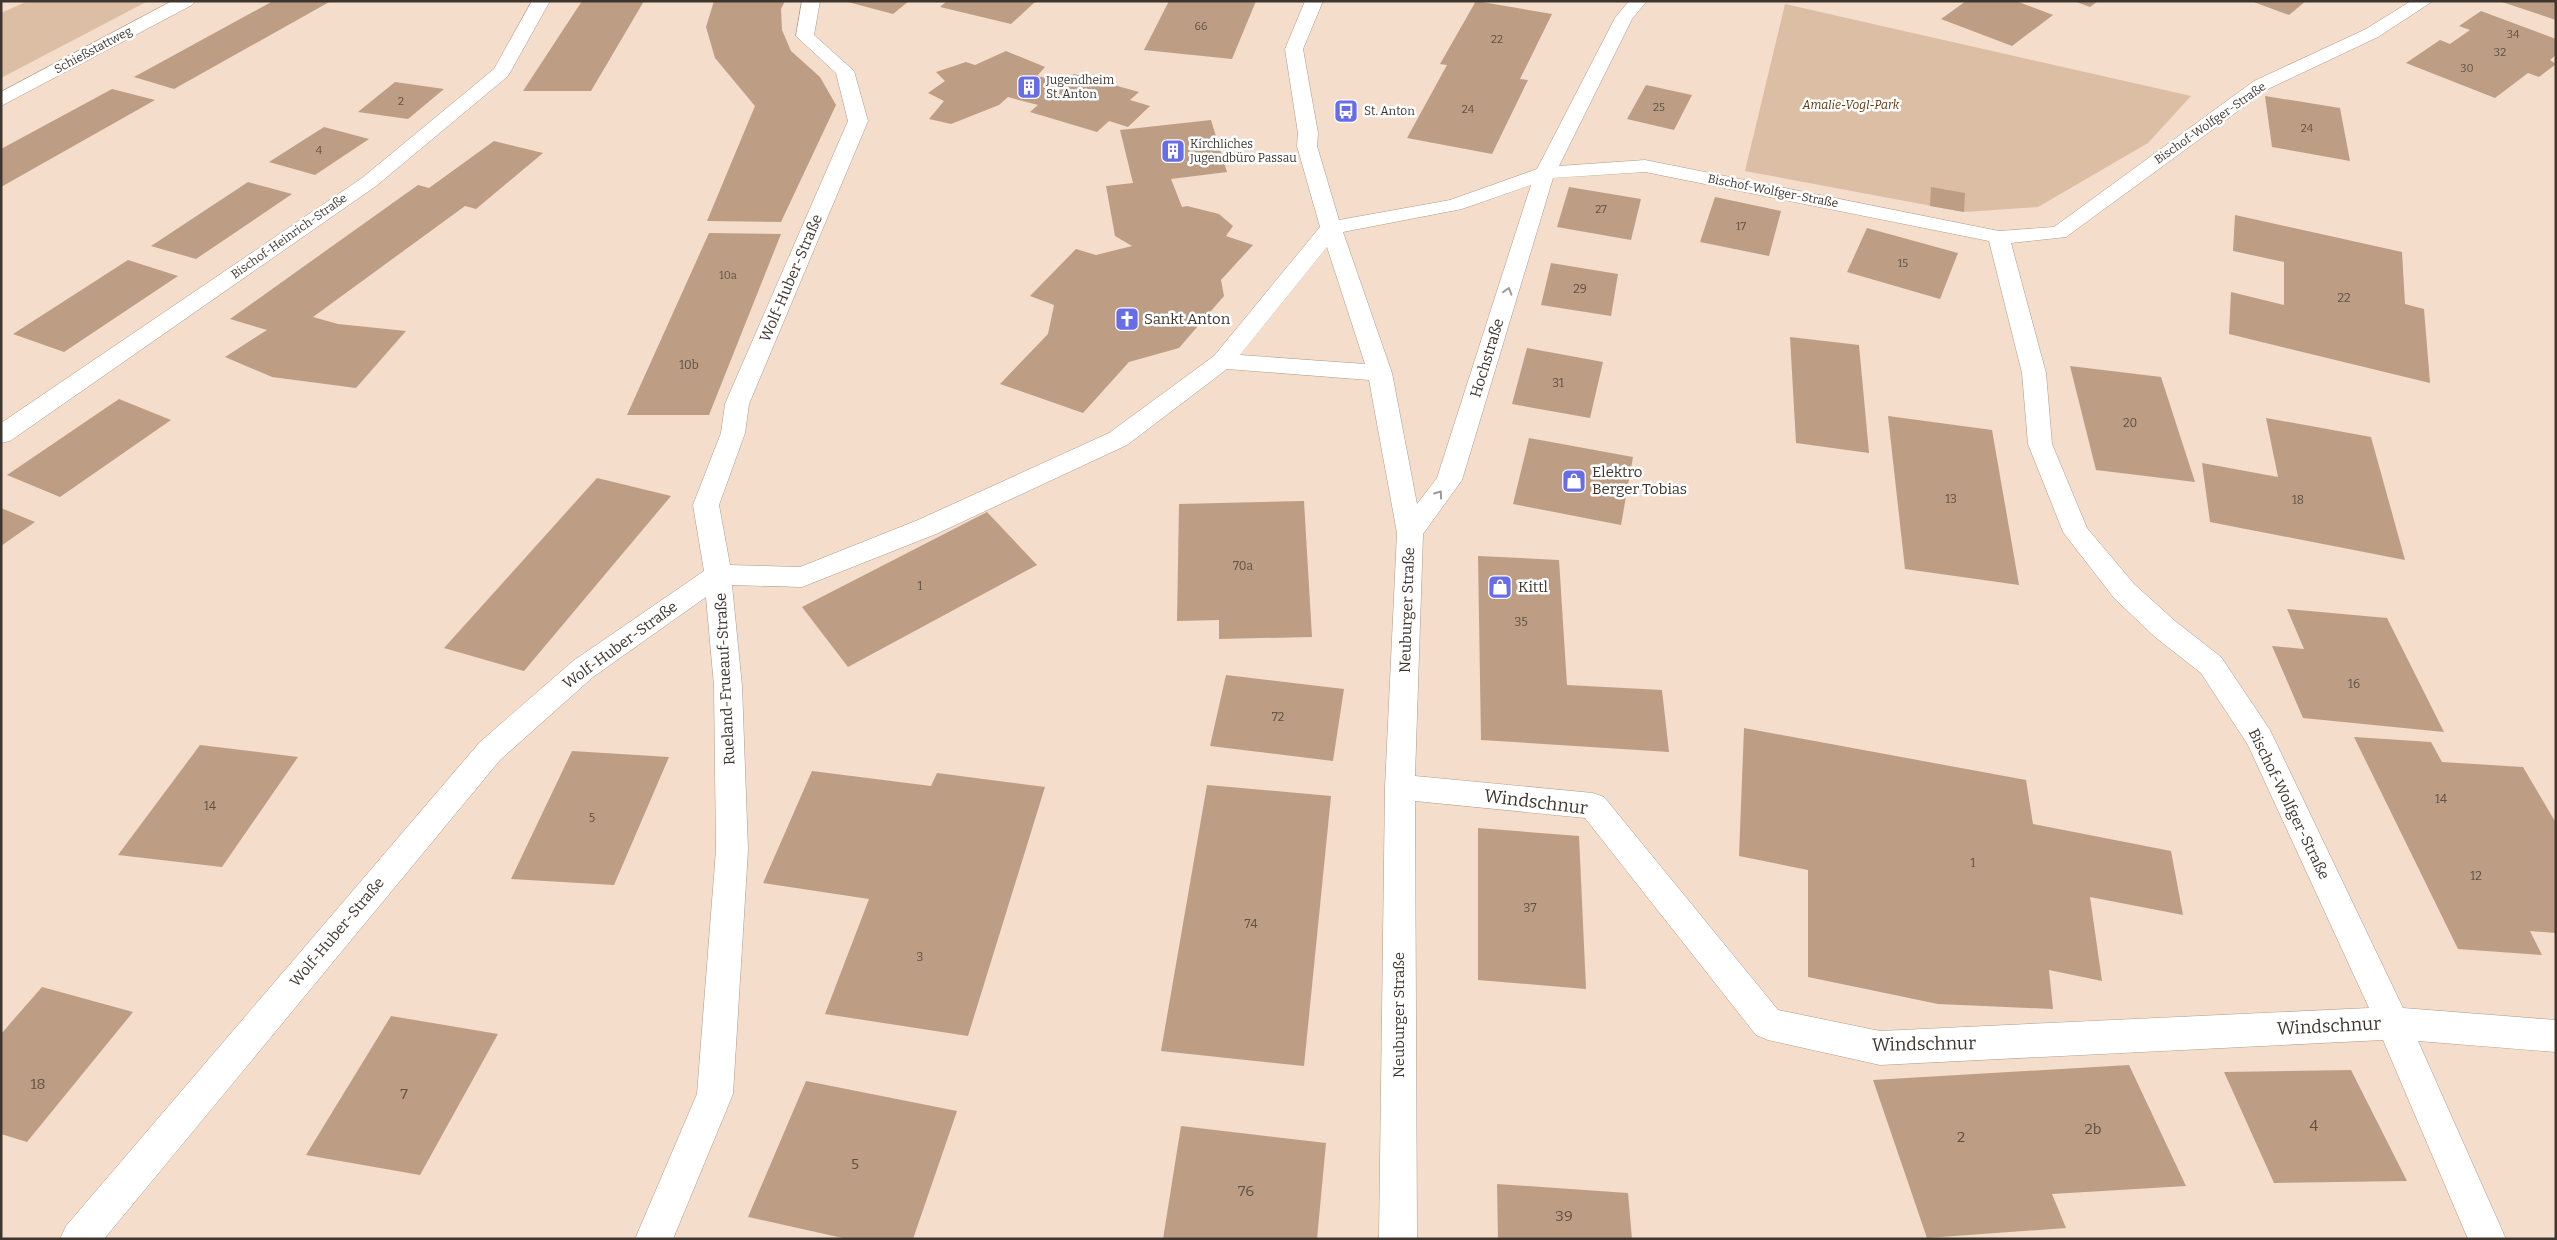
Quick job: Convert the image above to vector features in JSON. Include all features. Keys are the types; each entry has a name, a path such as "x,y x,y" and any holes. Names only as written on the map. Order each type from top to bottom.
{"street":[{"name":"Schießstattweg","path":"1,100 186,1"},
{"name":"Bischof-Heinrich-Straße","path":"1,434 369,182 501,72 541,1"},
{"name":"Wolf-Huber-Straße","path":"79,1239 490,751 583,669 718,575 706,505 733,433 737,404 858,121 845,70 805,36 811,1"},
{"name":"Neuburger Straße","path":"1314,1 1294,49 1308,133 1307,146 1331,228 1380,373 1410,533 1400,786 1398,1239"},
{"name":"Hochstraße","path":"1410,533 1448,480 1545,173 1614,36 1624,18 1638,1"},
{"name":"Bischof-Wolfger-Straße","path":"1545,173 1645,166 1999,237 2060,233 2156,160 2261,86 2372,33 2424,1"},
{"path":"1331,228 1455,205 1545,173"},
{"name":"Rueland-Frueauf-Straße","path":"654,1239 715,1094 732,850 728,686 718,575 802,577 927,527 1118,439 1222,361 1331,228"},
{"name":"Bischof-Wolfger-Straße","path":"1999,237 2034,373 2040,444 2076,532 2124,592 2165,629 2211,665 2260,739 2393,1023 2487,1239"},
{"path":"1222,361 1380,373"},
{"name":"Windschnur","path":"1400,786 1593,806 1768,1024 1880,1048 2393,1023 2556,1036"}],"green space":[{"path":"28,1 148,1 1,78 1,13"},
{"name":"Amalie-Vogl-Park","path":"1785,4 2191,96 2148,143 2038,207 1964,212 1745,171"}],"building":[{"path":"273,1 331,1 174,89 134,77"},
{"path":"582,1 644,1 591,91 523,91"},
{"path":"714,1 785,1 781,9 782,30 791,51 820,77 836,105 781,222 707,221 755,106 715,58 706,27"},
{"path":"844,1 909,1 893,14"},
{"path":"947,1 1036,1 1011,24 940,7"},
{"path":"1169,1 1256,1 1232,59 1144,50"},
{"path":"1476,1 1552,14 1520,79 1528,80 1492,154 1407,138 1447,65 1440,64"},
{"path":"1966,1 2016,1 2053,15 2012,46 1941,19"},
{"path":"2074,1 2098,1 2090,7"},
{"path":"2251,1 2306,1 2289,15"},
{"path":"2556,1 2556,20 2502,2"},
{"path":"2481,11 2556,39 2556,55 2550,60 2556,64 2539,77 2528,73 2495,98 2406,63 2440,40 2450,44 2470,30 2459,26"},
{"name":"Jugendheim St. Anton","path":"1006,51 1045,67 1037,76 1064,82 1074,74 1139,92 1130,100 1150,106 1128,127 1109,121 1097,132 1030,112 1038,105 1008,97 999,105 951,124 929,119 944,101 928,93 945,81 936,72 966,62 975,65"},
{"path":"395,82 444,89 408,119 358,112"},
{"path":"1646,85 1692,95 1674,130 1627,119"},
{"path":"112,89 155,100 1,187 1,149"},
{"path":"2265,96 2340,108 2350,161 2272,147"},
{"name":"Sankt Anton","path":"1211,120 1227,172 1171,179 1182,207 1187,206 1219,214 1233,226 1226,236 1253,245 1221,280 1224,296 1179,348 1129,362 1083,413 1000,384 1048,334 1054,305 1030,296 1076,249 1096,255 1132,246 1115,236 1106,186 1133,183 1120,130"},
{"path":"324,127 369,139 315,175 269,162"},
{"path":"494,141 543,153 476,209 465,206 313,317 338,324 406,331 356,388 272,377 225,357 267,330 230,319 418,185 429,188"},
{"path":"248,182 292,194 196,259 151,246"},
{"path":"1569,187 1641,199 1631,240 1557,227"},
{"path":"1931,187 1965,193 1964,212 1930,206"},
{"path":"1715,197 1781,211 1769,256 1700,242"},
{"path":"2235,215 2402,252 2405,304 2424,309 2430,383 2229,334 2231,292 2284,305 2284,262 2233,251"},
{"path":"1867,228 1958,253 1940,299 1847,272"},
{"path":"709,233 781,234 709,415 627,415"},
{"path":"128,260 178,276 64,352 13,334"},
{"path":"1551,263 1618,274 1611,316 1541,305"},
{"path":"1790,337 1859,345 1869,453 1796,443"},
{"path":"1527,348 1603,362 1590,418 1512,404"},
{"path":"2070,366 2161,377 2195,482 2096,470"},
{"path":"119,399 171,420 60,497 7,475"},
{"path":"1888,416 1992,430 2019,585 1905,569"},
{"path":"2266,418 2371,437 2405,560 2210,522 2202,463 2278,477"},
{"name":"Elektro Berger Tobias","path":"1529,438 1633,457 1621,525 1513,504"},
{"path":"597,478 671,496 524,671 444,648"},
{"path":"1304,501 1312,637 1219,639 1219,620 1177,621 1179,504"},
{"path":"1,508 35,522 1,546"},
{"path":"987,512 1037,565 848,667 802,607"},
{"path":"1478,556 1559,560 1567,685 1662,690 1669,752 1481,740"},
{"path":"2287,609 2387,618 2444,732 2303,718 2272,646 2304,649"},
{"path":"1226,675 1344,689 1333,761 1210,746"},
{"path":"1744,728 2026,780 2033,824 2171,851 2183,915 2090,897 2102,981 2049,970 2053,1009 1938,1004 1808,977 1808,870 1739,856"},
{"path":"2354,737 2431,742 2442,762 2523,767 2556,823 2556,933 2530,931 2542,955 2458,949"},
{"path":"200,745 298,757 222,867 118,855"},
{"path":"572,751 669,757 614,885 511,879"},
{"path":"812,771 931,786 937,773 1045,787 968,1036 825,1014 869,899 763,883"},
{"path":"1207,785 1331,796 1304,1066 1161,1051"},
{"path":"1478,828 1579,836 1586,989 1478,980"},
{"path":"42,987 133,1012 27,1142 1,1134 1,1034"},
{"path":"391,1016 498,1034 420,1175 306,1155"},
{"path":"2129,1065 2186,1186 2052,1194 2066,1228 1927,1238 1873,1080"},
{"path":"2351,1070 2407,1181 2274,1183 2224,1072"},
{"path":"806,1081 957,1111 913,1239 847,1239 748,1217"},
{"path":"1181,1126 1326,1143 1317,1239 1163,1239"},
{"path":"1497,1184 1628,1193 1632,1239 1498,1239"}],"place":[{"name":"Jugendheim St. Anton","path":"1029,87"},
{"name":"St. Anton","path":"1346,111"},
{"name":"Kirchliches Jugendbüro Passau","path":"1173,151"},
{"name":"Sankt Anton","path":"1127,319"},
{"name":"Elektro Berger Tobias","path":"1574,481"},
{"name":"Kittl","path":"1500,587"}]}
